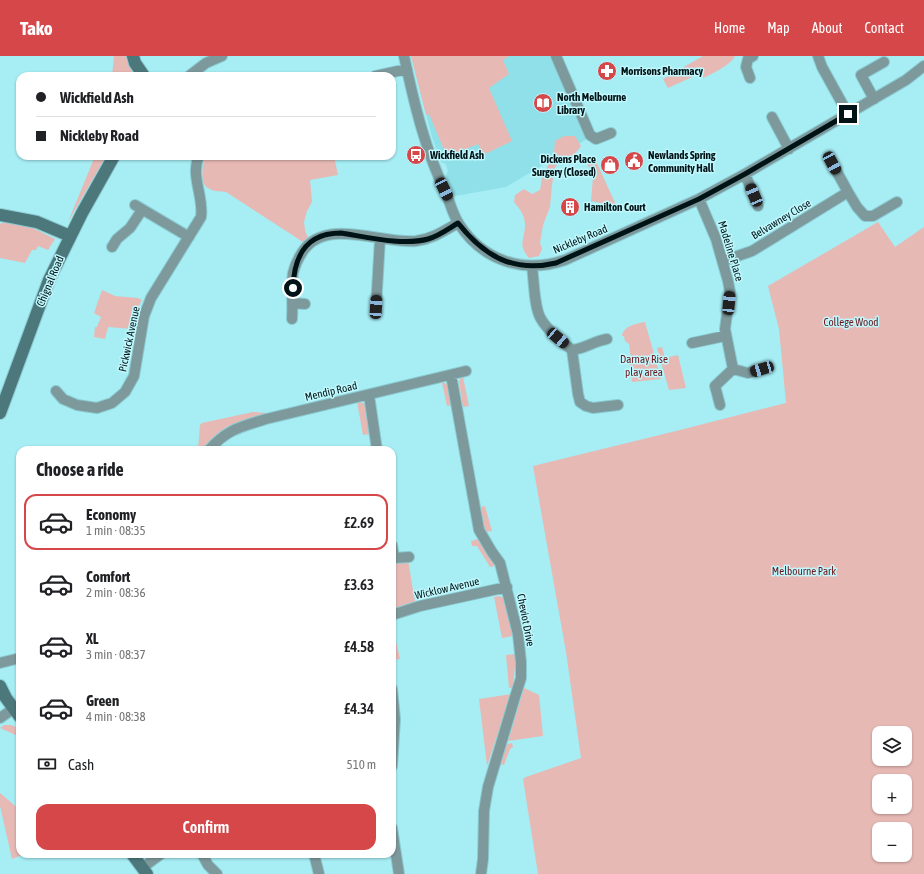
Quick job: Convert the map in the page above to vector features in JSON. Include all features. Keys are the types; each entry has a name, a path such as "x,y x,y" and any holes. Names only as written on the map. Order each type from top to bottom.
{"street":[{"path":"133,56 135,63 141,72"},
{"path":"194,72 206,63 222,56"},
{"name":"Nickleby Road","path":"404,56 422,133 436,172 458,223 474,242 490,254 507,262 532,266 548,265 566,260 699,199 789,149 906,80 924,66"},
{"path":"556,56 590,135 596,139 611,134"},
{"path":"750,78 746,67 748,59 753,56"},
{"path":"818,56 822,67 848,114"},
{"path":"874,98 861,76 884,62"},
{"path":"393,72 407,69"},
{"path":"772,117 789,149"},
{"name":"Chignal Road","path":"0,412 46,286 70,236 112,160"},
{"name":"Pickwick Avenue","path":"56,391 63,399 77,405 97,408 112,402 125,392 134,376 144,316 151,298 201,216 202,208 195,167 198,160"},
{"path":"832,163 857,207 865,216 873,216 897,202"},
{"path":"745,174 758,206"},
{"name":"Belvawney Close","path":"723,261 752,251 848,192"},
{"name":"Madeline Place","path":"699,199 712,227 723,261 730,292 725,336 733,369"},
{"path":"112,247 117,239 130,228 138,208 189,237"},
{"path":"0,215 37,222 70,236"},
{"path":"292,319 294,273 299,257 309,242 334,233 380,239 415,241 428,239 439,235 458,223"},
{"path":"376,307 380,239"},
{"path":"532,266 537,309 540,318 544,324 572,350 580,402 593,408 618,405"},
{"path":"293,304 305,304"},
{"path":"692,343 725,336"},
{"path":"572,350 577,350 598,340 607,339"},
{"path":"720,405 715,386 733,369 748,373 762,369"},
{"name":"Mendip Road","path":"212,446 218,439 237,428 266,419 466,371"},
{"name":"Cheviot Drive","path":"451,375 479,530 500,563 518,634 522,662 521,678 488,787 484,811 483,859 481,874"},
{"path":"369,395 376,446"},
{"path":"396,558 409,557"},
{"name":"Wicklow Avenue","path":"396,614 420,606 507,587"},
{"path":"0,663 16,659"},
{"path":"0,686 16,713 0,718"},
{"path":"396,854 399,874"},
{"path":"135,858 145,871 157,858"},
{"path":"204,858 208,865 217,874"},
{"path":"315,858 319,874"}],"shaded area":[{"path":"411,56 550,56 587,139 506,187 455,196 446,176 448,171 446,164 441,162 432,137"}],"green space":[{"path":"114,56 126,56 132,72 112,72"},
{"path":"411,56 509,56 503,60 509,74 489,88 512,141 483,155 478,144 447,157 429,114 426,115"},
{"path":"703,56 735,56 726,65 703,78 701,73 668,88 663,79"},
{"path":"564,136 575,136 581,146 574,155 561,161 555,167 550,207 543,225 540,243 542,249 539,256 529,258 522,245 525,225 523,216 514,202 515,195 524,189 532,194 540,190 542,178 554,152 555,141"},
{"path":"595,159 616,205 615,206 591,201 593,177 587,163"},
{"path":"93,160 104,160 68,222"},
{"path":"204,160 335,160 338,175 310,180 312,202 307,211 304,222 308,238 303,242 226,192 213,191 206,187 202,175"},
{"path":"6,221 29,226 55,239 48,250 38,246 36,250 32,250 25,263 0,258 0,224"},
{"name":"Melbourne Park","path":"878,222 895,247 924,227 924,874 538,874 523,779 581,758 566,652 533,466 786,403 779,329 768,286"},
{"path":"102,290 115,296 138,298 142,300 136,311 132,329 108,327 105,339 94,337 95,327 97,327 101,317 94,313"},
{"name":"Darnay Rise play area","path":"645,322 661,379 632,382 629,362 631,359 629,344 625,341 624,336 622,336 625,329 628,327"},
{"path":"662,347 665,358 678,355 686,388 669,390 657,348"},
{"path":"463,377 469,406 463,407 459,382"},
{"path":"442,383 447,385 452,405 447,406"},
{"path":"357,402 364,403 370,434 363,435"},
{"path":"253,412 267,413 267,415 248,419 231,425 216,435 206,446 198,446 200,425 202,423"},
{"path":"485,506 492,531 485,532 483,530 479,507"},
{"path":"478,539 495,566 490,567 477,546 472,546 471,541"},
{"path":"408,560 415,602 396,608 396,562"},
{"path":"499,596 504,598 513,636 502,638 494,597"},
{"path":"396,642 400,659 396,660"},
{"path":"516,654 513,688 509,688 506,655"},
{"path":"524,688 539,695 543,736 508,741"},
{"path":"511,694 487,766 479,699"},
{"path":"4,725 11,725 16,727 16,735 0,728"},
{"path":"512,743 513,747 510,749 504,765 499,764 507,744"},
{"path":"0,793 16,807 16,857 12,859 0,806"}],"place":[{"name":"Morrisons Pharmacy","path":"607,71"},
{"name":"North Melbourne Library","path":"543,103"},
{"name":"Wickfield Ash","path":"416,155"},
{"name":"Newlands Spring Community Hall","path":"634,161"},
{"name":"Dickens Place Surgery (Closed)","path":"610,165"},
{"name":"Hamilton Court","path":"570,207"}],"route":[{"path":"293,288 294,273 299,257 306,246 309,242 316,238 334,233 386,240 415,241 428,239 439,235 458,223 474,242 490,254 507,262 517,265 541,266 566,260 699,199 848,114"}],"park label":[{"name":"College Wood","path":"851,322"}]}
